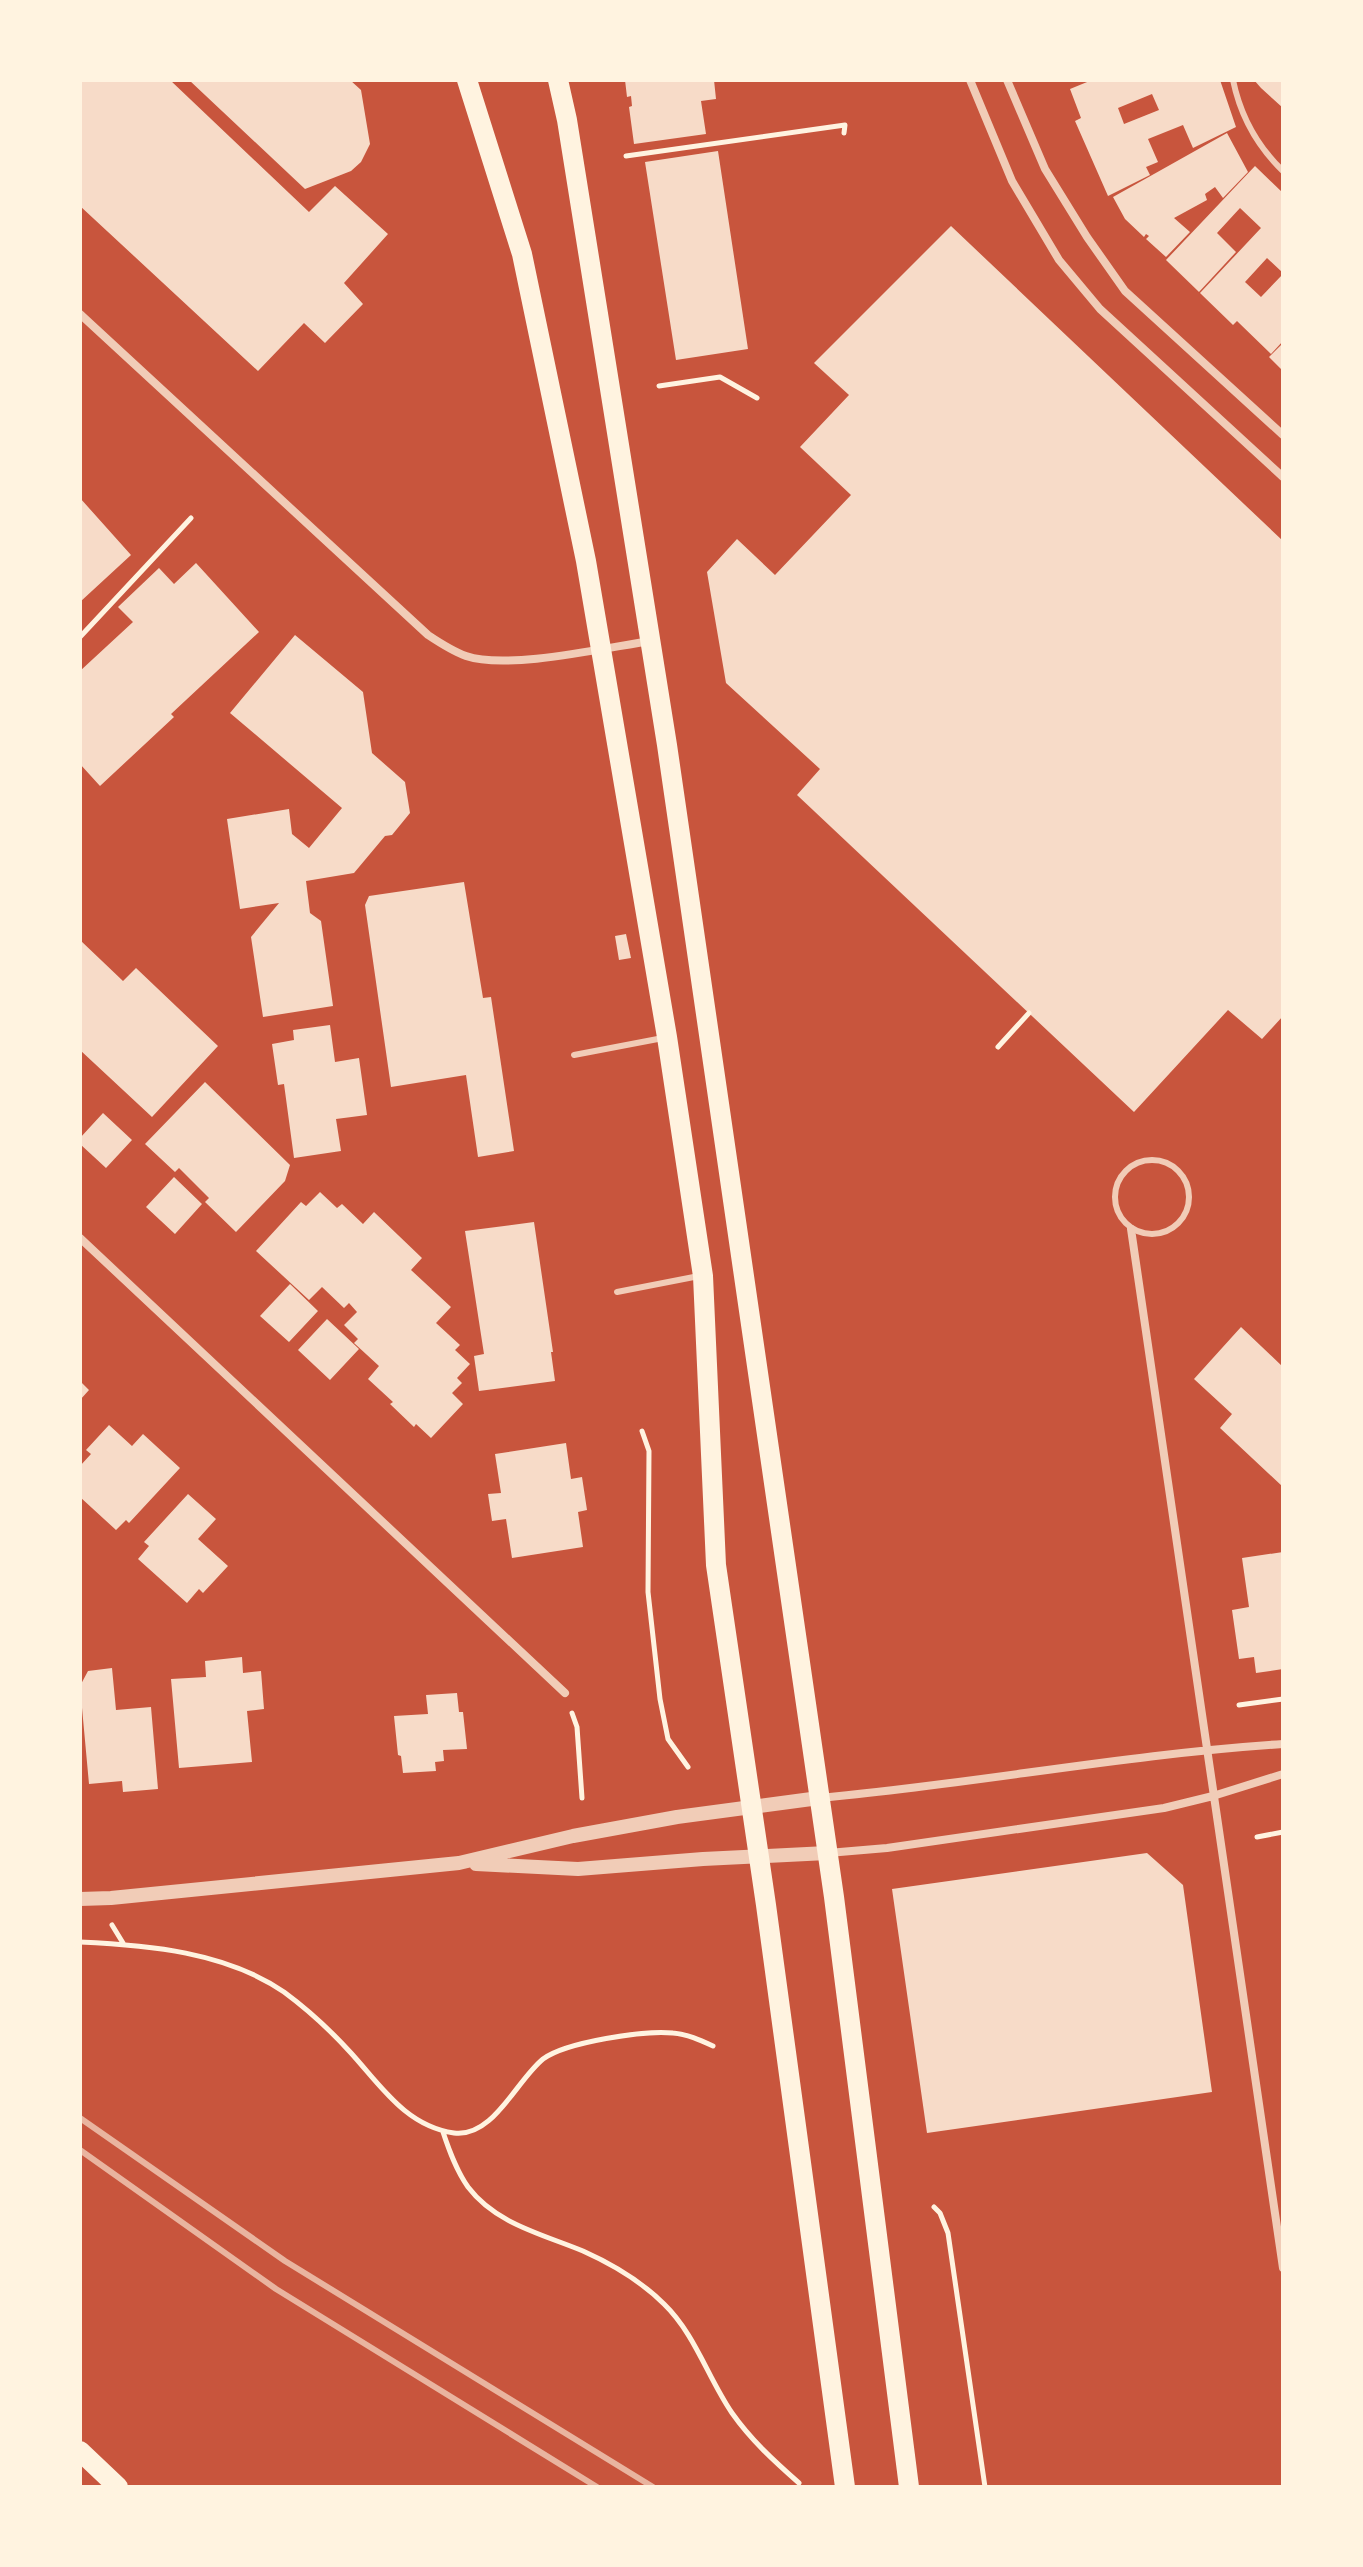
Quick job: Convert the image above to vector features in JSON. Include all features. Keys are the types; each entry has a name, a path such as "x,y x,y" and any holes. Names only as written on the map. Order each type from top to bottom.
{"main road":[{"path":"467,80 522,254 601,648 667,1037 703,1276 716,1565 845,2487"},
{"path":"558,80 651,640 827,1853 909,2487"},
{"path":"80,2451 118,2487"}],"street":[{"path":"970,80 1012,181 1059,260 1100,309 1283,477"},
{"path":"1007,80 1045,169 1125,291 1283,435"},
{"path":"80,314 428,635 446,647 467,657 505,662 651,640"},
{"path":"1131,1229 1283,2268"},
{"path":"80,1238 565,1693"},
{"path":"80,1899 459,1863 573,1836 677,1817 1206,1750 1283,1744"},
{"path":"459,1863 578,1869 899,1846 1164,1808 1283,1774"}],"lane":[{"path":"1233,80 1239,108 1259,142 1283,171"},
{"path":"574,1055 667,1037"},
{"path":"1146,1160 1169,1164 1184,1178 1188,1188 1188,1209 1183,1219 1174,1228 1153,1235 1131,1229 1117,1212 1115,1189 1119,1179 1135,1164 1146,1160"},
{"path":"617,1292 703,1276"},
{"path":"1273,2199 1283,2198"}],"path":[{"path":"626,156 845,125 844,133"},
{"path":"659,386 720,377 757,398"},
{"path":"80,637 191,518"},
{"path":"998,1047 1029,1013"},
{"path":"642,1431 649,1451 648,1592 660,1699 668,1739 688,1767"},
{"path":"565,1693 577,1727 582,1798"},
{"path":"1239,1705 1283,1699"},
{"path":"1257,1837 1283,1832"},
{"path":"80,1942 123,1944 194,1956 237,1967 257,1977 284,1993 315,2019 348,2050 402,2110 424,2125 442,2131 470,2133 485,2125 544,2059 560,2050 594,2041 669,2032 713,2046"},
{"path":"442,2131 453,2161 468,2188 497,2216 584,2252 632,2278 665,2305 687,2333 730,2411 755,2444 799,2483"},
{"path":"934,2207 940,2213 948,2233 985,2487"}],"building":[{"path":"80,80 170,80 309,212 335,186 388,234 344,283 363,304 325,343 304,323 258,371 80,206"},
{"path":"189,80 350,80 361,90 370,144 361,162 351,171 305,189"},
{"path":"625,80 714,80 716,99 701,101 706,134 634,144 629,107 632,106 631,96 627,97"},
{"path":"1092,80 1220,80 1236,127 1193,148 1183,125 1148,139 1158,162 1146,167 1150,175 1108,196 1075,121 1081,118 1070,89","holes":["1152,94 1159,110 1124,124 1118,108"]},
{"path":"1254,80 1283,80 1283,108 1261,88"},
{"path":"1227,133 1248,172 1223,198 1215,187 1205,194 1207,200 1174,218 1190,232 1166,257 1146,239 1149,236 1146,234 1144,237 1125,219 1113,197"},
{"path":"718,151 748,349 676,360 645,162"},
{"path":"1255,166 1283,193 1283,273 1267,258 1245,282 1261,297 1283,274 1283,341 1271,354 1237,321 1233,325 1200,293 1261,228 1240,208 1217,233 1236,252 1199,292 1166,260"},
{"path":"951,226 1283,541 1283,1016 1262,1039 1228,1010 1134,1112 797,795 820,769 726,683 707,572 737,539 775,575 851,495 800,447 849,395 814,363"},
{"path":"1283,343 1283,371 1269,357"},
{"path":"80,498 131,555 80,602"},
{"path":"196,563 259,632 100,786 80,764 80,671 133,622 118,607 159,568 174,584"},
{"path":"295,635 363,692 372,753 405,782 410,813 392,835 385,836 354,873 306,881 310,913 321,921 333,1006 263,1017 251,937 279,903 240,909 227,819 289,809 292,834 309,848 342,808 230,713"},
{"path":"464,882 483,998 491,997 514,1151 478,1157 466,1075 391,1087 365,905 369,896"},
{"path":"626,934 631,958 619,960 615,936"},
{"path":"80,940 123,981 136,968 218,1046 152,1117 80,1050"},
{"path":"330,1025 335,1062 359,1058 367,1115 336,1119 341,1151 294,1158 284,1084 278,1085 272,1044 294,1040 293,1030"},
{"path":"205,1082 290,1165 285,1181 236,1232 205,1202 209,1198 179,1168 175,1172 145,1144"},
{"path":"103,1113 132,1140 106,1168 80,1144 80,1138"},
{"path":"174,1177 202,1204 175,1234 146,1207"},
{"path":"320,1192 337,1208 342,1204 363,1224 374,1212 422,1258 411,1270 451,1307 436,1323 460,1345 455,1350 470,1364 457,1378 462,1383 452,1393 463,1404 431,1438 416,1424 414,1427 368,1379 379,1366 354,1343 358,1339 344,1325 357,1312 349,1303 344,1308 322,1287 309,1300 256,1251 301,1202 306,1206"},
{"path":"534,1222 555,1381 479,1391 474,1356 484,1354 465,1231"},
{"path":"290,1284 318,1311 289,1342 260,1316"},
{"path":"327,1319 359,1349 330,1380 298,1350"},
{"path":"1241,1327 1283,1367 1283,1487 1220,1428 1232,1414 1194,1379"},
{"path":"80,1381 89,1390 80,1400"},
{"path":"109,1425 132,1446 143,1434 180,1468 129,1523 126,1520 116,1530 80,1497 80,1466 91,1454 86,1450"},
{"path":"566,1443 571,1479 582,1477 587,1510 578,1512 583,1547 512,1558 506,1519 492,1521 488,1494 501,1493 495,1454"},
{"path":"188,1494 216,1519 198,1539 228,1566 203,1593 199,1589 187,1603 138,1559 149,1546 144,1542"},
{"path":"1283,1552 1283,1669 1256,1673 1254,1657 1239,1659 1232,1610 1249,1607 1242,1558"},
{"path":"242,1657 243,1673 261,1671 264,1709 247,1711 252,1762 179,1768 171,1679 206,1677 205,1661"},
{"path":"112,1668 116,1710 151,1707 158,1789 123,1792 122,1781 89,1784 80,1686 88,1671"},
{"path":"457,1693 459,1712 463,1712 467,1749 443,1750 444,1761 435,1762 436,1771 403,1773 394,1716 428,1714 426,1695"},
{"path":"1147,1853 1183,1885 1212,2092 927,2133 892,1889"}],"railway":[{"path":"80,2118 285,2261 653,2487"},
{"path":"80,2150 276,2289 597,2487"}]}
